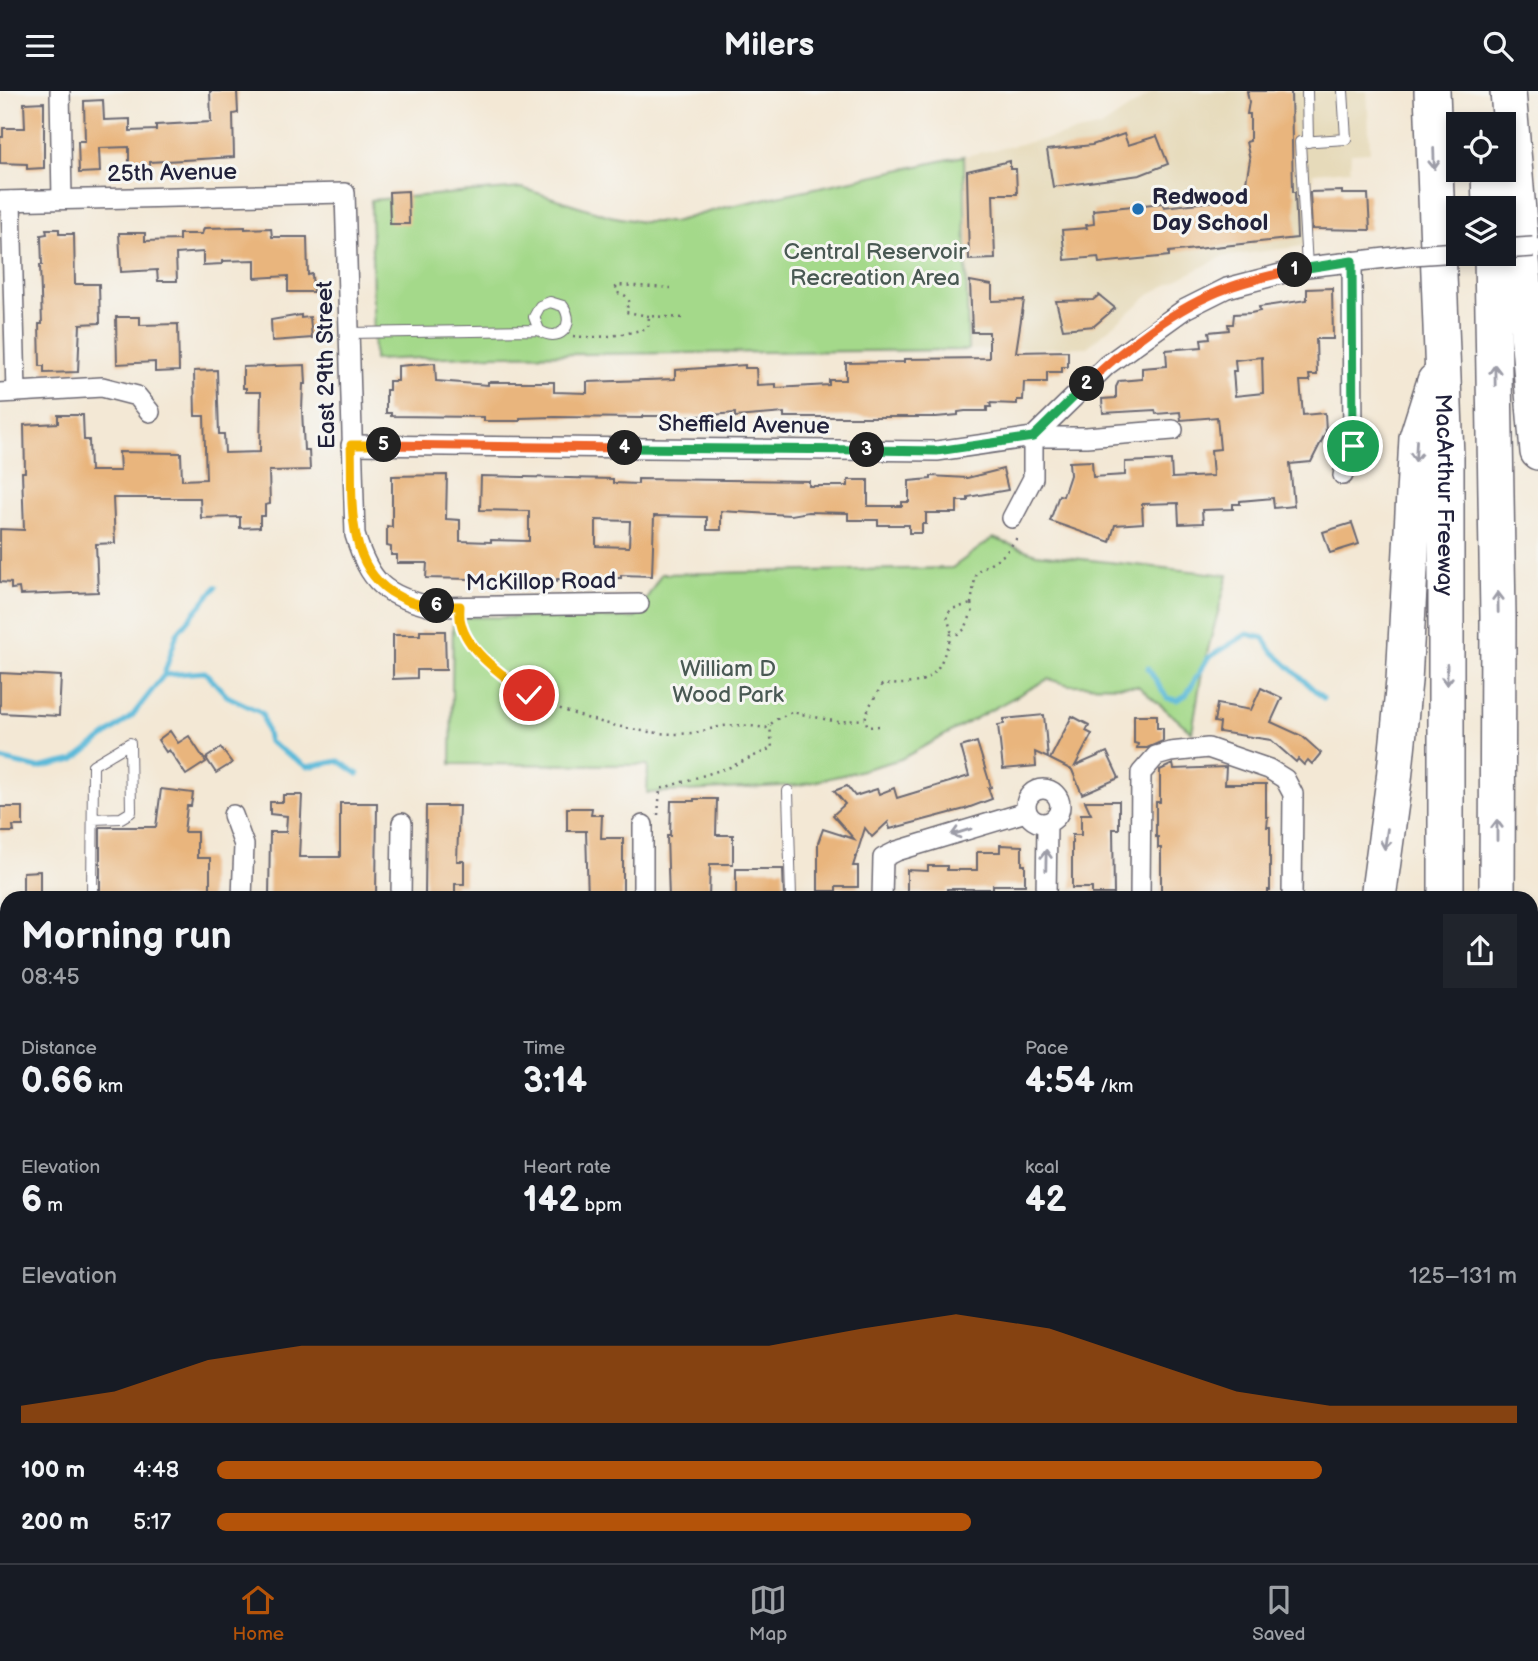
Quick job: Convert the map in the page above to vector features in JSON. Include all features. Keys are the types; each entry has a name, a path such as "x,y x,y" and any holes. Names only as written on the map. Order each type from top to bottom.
{"highway":[{"name":"MacArthur Freeway","path":"1432,91 1446,471 1447,891"},
{"path":"1486,91 1487,112"},
{"path":"1508,91 1538,452"},
{"path":"1492,266 1498,589 1497,891"},
{"path":"1379,891 1404,681 1416,437 1442,362"}],"street":[{"path":"60,91 62,199"},
{"name":"25th Avenue","path":"6,201 345,193"},
{"name":"East 29th Street","path":"345,193 355,535"},
{"path":"6,201 8,392 102,387 137,396 150,412"},
{"path":"1516,248 1536,247"},
{"path":"1019,522 1033,478 1033,437 1107,365 1185,309 1227,288 1307,267 1446,253"},
{"path":"1343,475 1353,446 1352,261"},
{"name":"Sheffield Avenue","path":"351,445 937,451 1033,437 1173,430"},
{"name":"McKillop Road","path":"355,535 363,561 380,584 402,599 432,607 639,604"},
{"path":"1140,891 1142,773 1156,756 1208,748 1269,769 1285,779 1293,794 1292,891"},
{"path":"1039,789 1056,794 1060,805 1057,816 1047,823 1037,822 1026,812 1029,795 1039,789"},
{"path":"882,891 883,858 897,851 1026,812"},
{"path":"233,815 244,845 242,891"},
{"path":"401,891 402,823"},
{"path":"1046,891 1047,823"},
{"path":"643,825 643,891"}],"lane":[{"path":"1307,91 1308,142"},
{"path":"1307,267 1300,142 1346,139 1343,91"},
{"path":"545,303 558,303 566,311 566,327 557,335 545,335 538,330 535,325 536,311 545,303"},
{"path":"348,333 538,330"},
{"path":"92,891 93,765 130,744 131,812 121,818 93,819"},
{"path":"789,791 791,891"}],"path":[{"path":"671,288 616,287 617,293 630,300 626,312 684,318"},
{"path":"557,335 590,338 631,333 648,328 649,316"},
{"path":"951,631 958,634 965,629 974,610 971,604 976,572 1005,554 1019,522"},
{"path":"879,726 868,727 865,719 882,685 920,682 936,673 942,663 951,631 947,615 951,609 971,604"},
{"path":"460,606 461,624 470,643 491,666 529,695 556,709 588,720 637,730 690,733 723,726 766,727 792,712 838,722 865,719"},
{"path":"643,825 658,820 660,789 730,767 772,748 770,725"}],"shaded area":[{"name":"Redwood Day School","path":"1155,91 1367,91 1370,152 1351,153 1350,170 1313,173 1311,245 1222,257 1153,292 1087,347 968,350 964,156 1101,127"}],"green space":[{"name":"Central Reservoir Recreation Area","path":"964,156 968,350 494,355 374,360 371,200 522,188 610,216 642,222 673,222 722,208"},
{"name":"William D Wood Park","path":"993,538 1036,554 1228,575 1202,672 1192,732 1138,686 1069,685 1048,679 901,759 801,785 647,793 648,765 451,764 453,617 635,618 661,574 952,568"}],"building":[{"path":"210,91 237,91 238,113 233,114 234,157 150,162 150,173 129,173 129,147 99,148 100,172 79,173 78,141 85,141 84,101 103,100 104,120 130,119 130,131 156,130 156,125 211,122"},
{"path":"1247,91 1291,91 1293,192 1297,238 1169,252 1169,256 1099,263 1098,257 1065,260 1062,230 1087,228 1086,225 1094,224 1093,210 1163,203 1164,207 1243,198 1250,160 1246,142 1250,141"},
{"path":"44,102 44,168 27,169 27,164 0,163 0,137 3,137 3,128 25,128 24,103"},
{"path":"1124,134 1128,145 1157,136 1168,164 1140,175 1053,187 1047,150 1092,145"},
{"path":"1010,161 1010,169 1016,169 1017,194 993,194 995,259 969,260 967,171"},
{"path":"408,191 409,224 390,224 389,192"},
{"path":"1342,191 1342,194 1368,194 1370,230 1312,229 1310,192"},
{"path":"204,228 271,228 272,237 307,237 308,275 312,274 313,292 288,292 288,276 255,278 255,260 222,261 222,264 203,265 203,252 176,254 177,281 158,281 157,270 121,272 119,233 145,233 145,241 179,240 179,234 202,234"},
{"path":"46,229 59,229 59,234 74,234 75,284 99,284 100,323 80,324 78,372 44,373 44,366 40,366 41,235 47,234"},
{"path":"970,281 992,285 992,301 1024,300 1016,352 1068,351 1068,367 1062,367 1062,372 1047,372 1047,382 1024,382 1023,400 1017,400 1017,404 990,403 991,407 987,407 987,411 965,411 958,412 958,415 936,417 784,417 784,413 735,417 735,413 484,421 484,417 391,416 391,413 386,413 386,390 389,390 389,381 398,381 398,366 435,363 436,381 488,385 488,382 554,382 554,392 587,393 587,382 675,379 675,370 745,365 745,368 756,368 757,385 776,384 776,388 829,385 829,380 846,380 846,363 989,358 989,332 972,332"},
{"path":"1332,288 1333,339 1316,339 1317,375 1309,375 1310,381 1300,381 1303,415 1325,413 1326,432 1311,462 1290,464 1294,506 1274,508 1273,498 1240,501 1240,504 1233,504 1233,509 1202,510 1203,523 1179,524 1178,503 1142,504 1143,523 1115,525 1110,542 1050,521 1059,495 1063,496 1070,475 1069,462 1092,461 1093,477 1125,475 1125,462 1171,460 1172,478 1213,476 1211,450 1220,449 1217,417 1181,420 1180,412 1156,414 1155,410 1103,413 1102,399 1116,398 1119,381 1142,379 1142,368 1167,366 1166,350 1202,347 1201,339 1210,338 1209,332 1229,330 1228,324 1233,324 1234,314 1251,313 1260,311 1259,307 1307,300 1307,289","holes":["1262,357 1263,393 1235,396 1235,360"]},
{"path":"1099,295 1115,308 1094,326 1063,329 1056,301 1093,300"},
{"path":"301,315 301,318 310,317 312,338 272,341 271,320"},
{"path":"116,317 140,317 140,325 178,324 179,371 155,372 155,362 117,364"},
{"path":"305,365 306,384 303,384 302,410 304,450 309,450 310,470 269,471 270,504 265,505 265,516 260,516 260,527 240,528 240,517 201,518 200,498 113,498 115,543 96,544 98,592 20,595 19,588 11,589 11,583 0,582 0,529 24,530 24,425 58,423 58,415 83,415 84,440 89,440 90,471 120,471 119,452 181,453 182,480 206,479 204,416 195,416 194,371 217,370 219,434 224,434 225,453 260,452 261,392 246,392 246,388 243,388 243,367"},
{"path":"1003,469 1008,490 968,497 968,501 957,501 957,513 926,513 926,524 922,524 922,533 909,533 909,525 878,525 878,520 848,520 848,513 808,512 791,515 721,511 721,530 707,530 707,517 654,516 652,576 621,575 621,578 615,578 615,582 426,578 427,563 397,563 397,555 391,555 391,547 387,546 387,526 392,527 392,476 447,475 446,519 460,520 460,541 491,542 529,541 529,511 480,510 481,476 613,479 613,483 638,484 638,479 809,481 809,486 848,486 848,480 868,480 868,506 902,506 902,502 909,502 909,481 931,479 931,476 967,478","holes":["596,520 630,521 629,547 596,546"]},
{"path":"1352,523 1359,544 1330,553 1323,532"},
{"path":"420,631 445,631 446,670 417,670 417,678 393,679 393,635 420,635"},
{"path":"0,673 61,676 59,716 0,713"},
{"path":"1261,688 1282,698 1271,722 1302,736 1321,753 1312,764 1308,760 1304,765 1298,759 1296,762 1271,740 1219,732 1220,723 1214,722 1217,704 1251,710"},
{"path":"1044,715 1048,758 1035,752 1036,766 1003,769 998,725 1004,724 1004,719"},
{"path":"1134,715 1157,715 1157,728 1163,728 1163,741 1147,748 1137,748 1138,744 1134,743"},
{"path":"1072,716 1089,725 1086,731 1092,734 1075,766 1107,752 1119,778 1082,794 1072,770 1050,759"},
{"path":"170,731 178,743 189,736 206,762 186,775 169,750 166,752 158,740"},
{"path":"977,742 992,799 890,829 888,822 872,837 865,828 853,866 858,866 858,887 836,887 836,891 818,891 818,843 823,829 854,839 833,815 845,804 834,791 847,786 855,796 877,789 879,794 894,788 897,798 969,776 961,747"},
{"path":"221,748 232,763 216,773 206,758"},
{"path":"1173,764 1174,769 1226,767 1225,784 1266,784 1266,817 1267,827 1270,827 1270,890 1161,891 1161,848 1158,848 1156,837 1160,770"},
{"path":"161,789 193,793 191,806 187,806 184,832 197,832 197,858 210,858 210,891 100,891 100,827 156,827"},
{"path":"283,795 302,795 299,857 340,857 340,803 377,803 376,891 269,891 270,832 286,832 287,816 270,814 270,802 283,802"},
{"path":"717,799 716,835 733,835 733,864 710,864 709,891 669,891 667,836 670,836 671,801"},
{"path":"1085,801 1119,801 1119,829 1113,829 1114,891 1072,888 1072,835 1081,835 1081,814 1091,814"},
{"path":"426,806 459,806 457,861 464,861 464,884 455,884 455,891 425,891"},
{"path":"0,807 23,807 23,826 13,826 14,832 0,832"},
{"path":"567,808 592,808 591,815 602,815 601,838 623,838 623,891 588,891 586,831 567,831"},
{"path":"1000,845 1022,846 1025,885 993,885 993,889 907,891 907,870 928,871 928,866 947,866 947,870 977,870 977,852 1000,852"},
{"path":"736,869 783,869 784,891 736,891"},
{"path":"40,871 40,891 23,891 23,872"}],"waterway":[{"path":"164,675 177,633 216,587"},
{"path":"1148,668 1167,698 1177,700 1186,695 1208,658 1247,634 1264,638 1271,650 1323,698"},
{"path":"0,759 38,768 74,760 132,716 164,675 205,672 227,696 262,713 269,742 307,767 339,761 358,774"}],"place":[{"name":"Redwood Day School","path":"1138,209"}],"route":[{"path":"529,695 491,666 470,643 461,624 460,606 432,607 402,599 380,584 363,561 355,535 351,445 937,451 1033,437 1107,365 1185,309 1227,288 1279,273 1352,261 1353,446"}]}
